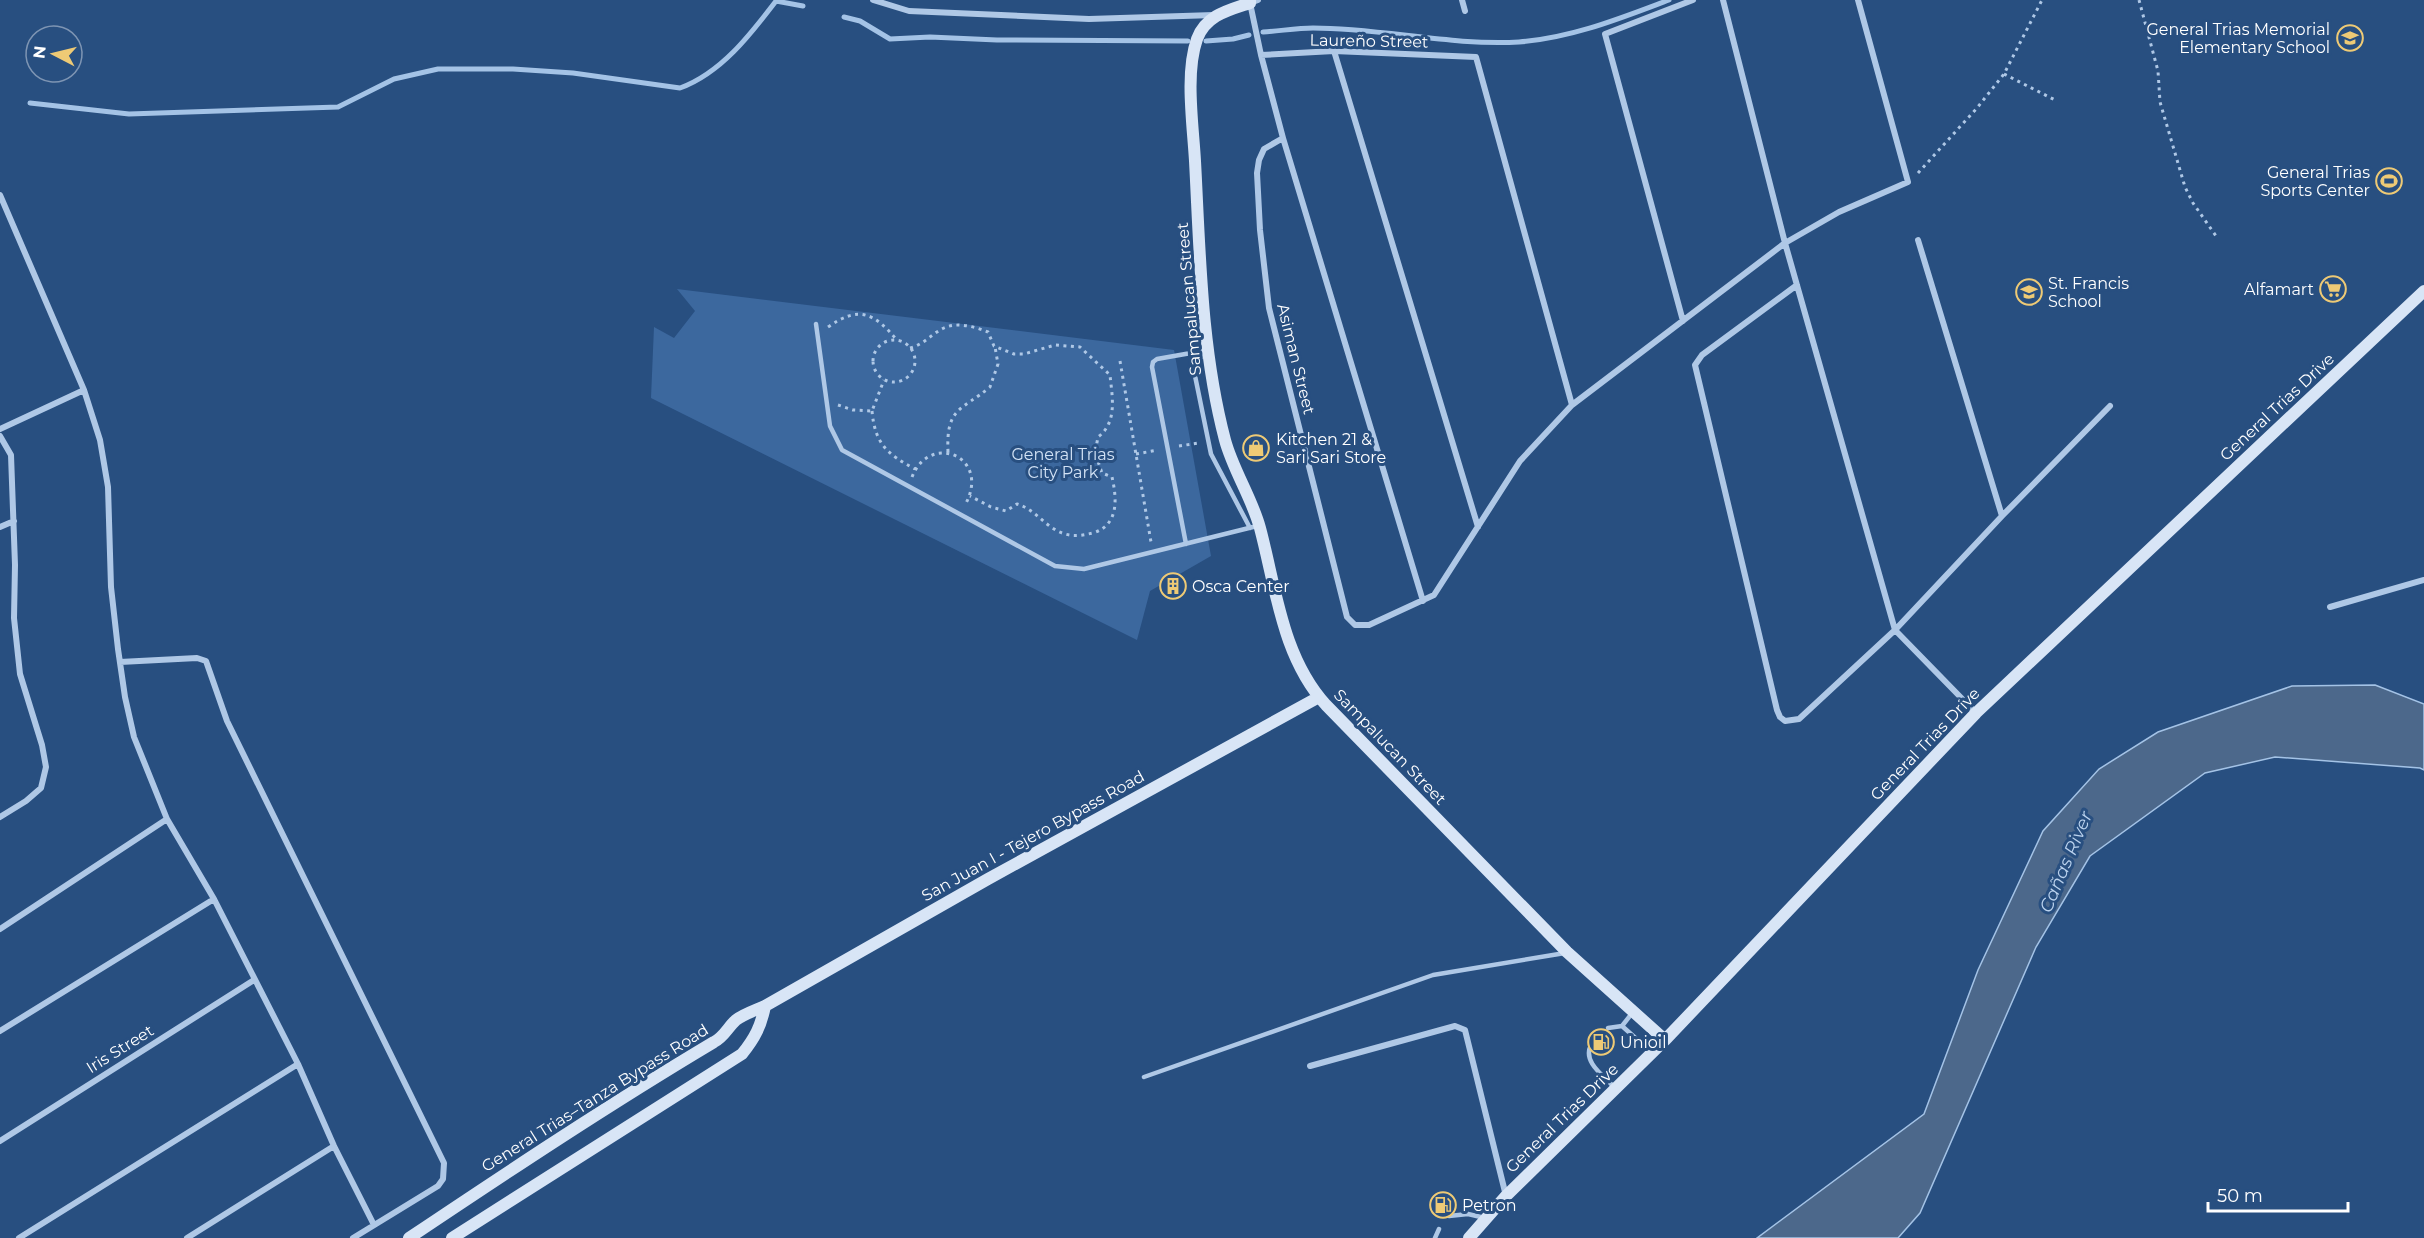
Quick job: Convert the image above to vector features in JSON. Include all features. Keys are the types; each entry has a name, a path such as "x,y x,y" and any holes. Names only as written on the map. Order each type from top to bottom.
{"main road":[{"path":"1215,15 1253,1"},
{"name":"Sampalucan Street","path":"1215,15 1204,25 1197,39 1192,59 1191,84 1202,295 1208,350 1225,441 1297,661 1319,697 1567,952 1665,1040"},
{"name":"General Trias Drive","path":"1469,1238 1506,1196 1665,1040 1976,713 2424,291"},
{"name":"San Juan I - Tejero Bypass Road","path":"765,1006 998,873 1319,697"},
{"path":"452,1238 742,1054 755,1038 761,1025 765,1006"},
{"name":"General Trias–Tanza Bypass Road","path":"409,1238 547,1146 674,1065 717,1041 736,1020 765,1006"}],"street":[{"path":"873,0 909,11 1089,19 1215,15"},
{"path":"1462,0 1465,11"},
{"path":"1683,321 1605,34 1692,0"},
{"path":"1722,0 1785,243 1895,630 1976,713"},
{"path":"1253,1 1261,56 1283,138 1423,601 1440,589 1520,461 1572,405 1785,243 1839,212 1908,182 1858,0"},
{"path":"1334,51 1478,527"},
{"name":"Laureño Street","path":"1261,56 1334,51 1476,57 1572,405"},
{"name":"Asiman Street","path":"1283,138 1264,149 1259,159 1257,173 1260,230 1269,308 1347,617 1355,625 1369,625 1423,601"},
{"path":"0,195 3,214 84,390 100,440 108,487 111,587 120,662 134,737 167,819 214,899 298,1064 334,1146 374,1225"},
{"path":"1918,240 2002,516"},
{"path":"1797,285 1702,356 1695,365 1780,717 1785,721 1799,719 1895,630 2110,406"},
{"path":"0,429 84,390"},
{"path":"0,436 10,455 14,521 14,618 20,674 42,745 46,767 41,788 26,801 0,817"},
{"path":"0,527 14,521"},
{"path":"2330,607 2424,580"},
{"path":"120,662 197,658 206,661 227,721 444,1163 442,1179 438,1186 353,1238"},
{"path":"0,928 167,819"},
{"path":"0,1031 214,899"},
{"name":"Iris Street","path":"0,1140 254,980"},
{"path":"1310,1066 1455,1026 1466,1030 1506,1196"},
{"path":"19,1238 298,1064"},
{"path":"187,1238 334,1146"}],"lane":[{"path":"816,324 830,426 842,450 1055,566 1084,569 1255,527 1211,454 1193,366 1208,350"},
{"path":"1186,544 1152,367 1153,362 1157,359 1208,350"},
{"path":"1144,1077 1433,975 1567,952"},
{"path":"1608,1028 1622,1026 1633,1011"},
{"path":"1622,1026 1652,1053"},
{"path":"1591,1045 1588,1054 1589,1061 1616,1089"},
{"path":"1449,1216 1468,1214 1488,1219"},
{"path":"1435,1238 1440,1229"}],"path":[{"path":"1908,182 1977,108 2004,74 2042,0"},
{"path":"2139,0 2158,71 2160,102 2185,187 2216,236"},
{"path":"2004,74 2055,100"},
{"path":"819,334 838,320 859,314 872,316 884,325 897,340 910,348 915,362 910,375 898,382 884,380 875,370 873,357 880,345 897,340"},
{"path":"910,348 951,325 966,326 988,332 994,346 998,364 990,387 960,407 953,416 947,438 948,452"},
{"path":"970,496 991,507 1006,511 1017,504 1030,508 1053,528 1066,534 1081,536 1103,530 1112,519 1115,506 1112,477 1102,472 1095,453 1098,437 1105,432 1113,411 1110,375 1096,359 1080,347 1054,345 1024,354 1014,354 994,346"},
{"path":"1120,362 1153,552"},
{"path":"884,380 872,411 873,426 884,449 894,458 915,469"},
{"path":"827,401 853,410 872,411"},
{"path":"908,487 915,469 930,456 948,452 957,455 970,468 972,477 970,496 959,514"}],"green space":[{"name":"General Trias City Park","path":"677,289 1174,350 1211,556 1150,591 1137,640 651,398 654,327 674,338 695,311"}],"water":[{"name":"Cañas River","path":"2375,685 2424,704 2424,770 2275,757 2205,773 2090,856 2036,947 1920,1213 1898,1238 1757,1238 1924,1114 1978,970 2043,831 2099,769 2158,732 2292,686"}],"waterway":[{"path":"1263,32 1307,28 1339,29 1468,42 1519,42 1577,32 1669,0"},
{"path":"30,103 129,114 338,107 394,79 438,69 513,69 573,73 680,88 709,73 722,63 745,40 776,1 803,6"},
{"path":"844,17 860,21 890,39 930,37 997,40 1188,41"},
{"path":"1206,41 1249,35"}],"place":[{"name":"General Trias Memorial Elementary School","path":"2350,38"},
{"name":"General Trias Sports Center","path":"2389,181"},
{"name":"Alfamart","path":"2333,289"},
{"name":"St. Francis School","path":"2029,292"},
{"name":"Kitchen 21 & Sari Sari Store","path":"1256,448"},
{"name":"Osca Center","path":"1173,586"},
{"name":"Unioil","path":"1601,1042"},
{"name":"Petron","path":"1443,1205"}]}
